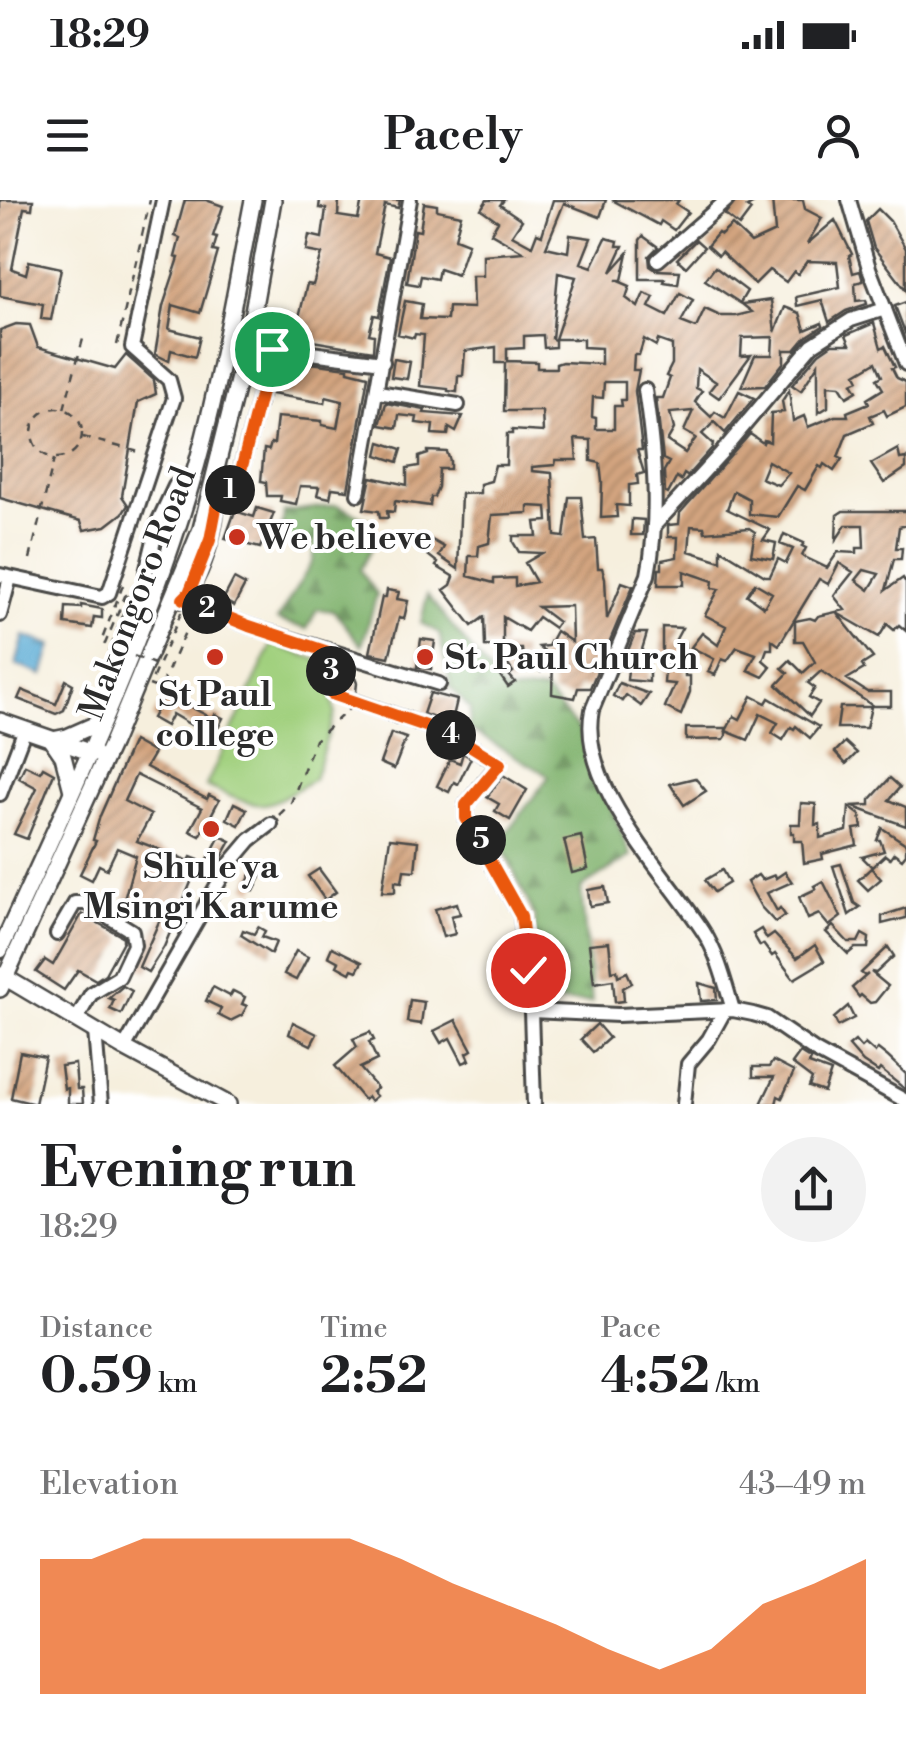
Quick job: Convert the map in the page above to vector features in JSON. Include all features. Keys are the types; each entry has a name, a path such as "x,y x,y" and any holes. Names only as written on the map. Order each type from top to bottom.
{"main road":[{"name":"Makongoro Road","path":"0,950 89,752 153,593 194,475 253,200"},
{"name":"Makongoro Road","path":"2,980 177,602 201,529 247,345 273,200"},
{"path":"0,721 105,758"},
{"path":"52,740 101,722"},
{"path":"52,740 63,756 72,791"},
{"path":"2,980 228,1104"}],"street":[{"path":"0,615 5,576 102,597 109,593 174,398 169,380 132,348 162,200"},
{"path":"358,494 410,200"},
{"path":"658,260 727,200"},
{"path":"849,200 906,364"},
{"path":"654,526 812,345 851,320 885,309"},
{"path":"247,345 383,362"},
{"path":"242,465 272,349"},
{"path":"645,390 654,456 654,526 648,575 592,710 588,729 592,754 622,816 706,934 723,974 729,1010 688,1064 684,1104"},
{"path":"378,392 458,405"},
{"path":"228,418 253,424"},
{"path":"177,602 189,593 210,540 218,498 216,473"},
{"path":"153,593 146,573 159,520 175,486 194,475"},
{"path":"177,602 197,605 331,653 438,684"},
{"path":"357,702 455,736 500,764 466,805 466,818 521,916 531,1011 534,1104"},
{"path":"0,794 24,730"},
{"path":"124,1048 228,866 270,824"},
{"path":"58,934 75,904 86,904 132,931 134,946 120,977 91,994 76,1020"},
{"path":"531,1011 618,1015 729,1010 767,1018 815,1051 906,1102"},
{"path":"95,1032 101,1104"}],"path":[{"path":"117,345 150,200"},
{"path":"64,409 84,339"},
{"path":"64,409 77,418 82,436 71,453 55,457 35,444 33,428 42,413 64,409"},
{"path":"82,436 132,450"},
{"path":"30,560 55,457"},
{"path":"218,498 237,486 242,465"},
{"path":"82,731 132,594 127,592 104,644 100,642 123,585 146,573"},
{"path":"110,647 154,664 174,616 180,613 150,684 160,688 197,605"},
{"path":"331,653 332,694 357,702"},
{"path":"270,824 290,803 315,740 357,702"}],"green space":[{"path":"337,505 373,522 376,539 360,570 377,594 362,646 334,611 317,609 307,629 277,620 313,561 313,541 280,544 284,512"},
{"path":"427,595 506,692 544,690 580,731 631,856 581,888 592,1002 537,1002 535,917 500,842 549,776 469,729 470,709 451,688 439,633 421,623"},
{"path":"272,644 324,662 335,713 314,779 282,798 262,804 206,786"}],"water":[{"path":"24,636 52,645 43,675 16,665"}],"building":[{"path":"0,200 33,200 32,209 24,208 12,269 26,274 29,261 61,268 51,320 41,319 43,304 0,296"},
{"path":"185,200 206,200 223,206 213,236 217,237 213,251 218,252 200,313 173,305 169,329 200,337 195,357 171,350 169,361 155,354 163,306 179,258 175,257 180,238 175,236"},
{"path":"320,200 339,200 338,216 358,219 362,200 400,200 398,208 385,205 375,253 390,257 379,316 374,315 369,334 374,335 373,351 294,338 307,284 313,285 322,254 306,251 309,235 322,238 326,209 319,208"},
{"path":"487,200 504,200 500,205 522,220 512,235 532,246 537,233 542,235 553,200 606,200 600,217 564,203 546,247 568,252 570,235 591,238 581,263 592,267 606,238 618,241 617,246 623,246 611,272 628,253 622,280 616,280 630,286 626,298 638,307 644,293 654,297 649,307 667,316 680,293 693,300 681,322 696,328 705,309 720,316 736,316 752,312 742,304 771,300 775,332 785,307 800,313 805,330 822,323 823,326 795,350 784,350 784,362 765,386 741,387 755,355 772,355 773,337 742,338 741,356 751,355 719,398 709,391 716,382 697,369 696,388 702,391 695,402 711,417 715,412 725,418 739,391 754,398 725,433 714,422 702,434 713,444 712,448 687,476 684,474 681,480 677,477 668,494 664,471 669,462 663,459 656,398 663,398 670,378 666,376 672,364 672,345 658,340 656,346 644,339 639,355 634,355 633,370 639,370 635,391 642,450 637,450 644,473 637,475 638,484 629,485 629,506 616,505 617,517 601,518 600,463 591,461 591,440 575,439 577,460 556,460 555,465 532,467 532,471 552,473 555,536 564,537 569,497 581,497 585,540 596,539 598,568 602,568 605,578 607,619 622,582 633,586 590,688 578,688 575,698 552,694 553,660 541,672 533,664 545,652 539,647 548,646 556,631 572,642 571,606 538,607 558,622 554,628 538,617 527,631 503,617 503,647 485,646 484,617 472,626 444,590 454,577 436,566 438,563 424,552 424,539 430,539 444,547 439,556 458,569 461,494 480,493 480,484 491,481 495,465 506,465 507,434 512,434 512,430 543,432 542,411 504,411 505,363 496,363 496,347 465,351 457,392 448,391 420,386 424,335 415,334 414,338 398,334 405,301 422,304 420,319 447,320 448,307 473,308 472,276 483,276 483,255 524,252 491,233 498,221 481,209","holes":["558,273 576,277 555,339 583,339 583,347 601,348 601,364 562,362 556,368 537,368 537,362 507,361 507,349 524,348 524,336 543,335 544,348 555,347 552,339","604,382 625,382 625,400 621,400 622,406 614,406 614,429 596,429 593,397 603,398","693,411 684,431 696,438 685,453 667,441 674,429 670,413","528,506 547,507 548,521 535,522 537,536 513,536 519,552 542,553 525,563 536,582 515,586 515,578 494,579 494,583 468,576 469,556 478,556 479,546 489,543 492,515 528,513"]},
{"path":"612,200 679,200 676,204 688,212 674,230"},
{"path":"737,200 760,200 747,207 751,210 739,226 725,215"},
{"path":"772,200 803,200 805,209 822,218 807,244 835,220 852,254 849,256 853,273 860,271 863,281 855,283 856,301 866,300 867,304 829,322 822,300 797,306 796,297 840,287 837,262 807,261 786,282 769,270 755,284 721,252 718,256 707,246 732,225 751,243 775,232"},
{"path":"424,203 461,215 455,238 468,243 457,275 439,269 437,279 421,276 419,285 407,283 415,230 420,231"},
{"path":"878,209 906,249 906,290 874,248 866,221"},
{"path":"643,236 658,247 649,256 650,266 680,271 678,284 664,282 665,279 640,279"},
{"path":"696,240 704,247 686,267 677,259"},
{"path":"715,267 747,291 740,303 705,280"},
{"path":"906,302 906,335 895,306"},
{"path":"874,323 881,348 885,346 897,378 906,382 906,407 887,416 884,410 870,416 873,423 847,434 838,457 842,459 834,471 824,464 819,466 805,490 797,486 778,517 749,514 749,499 734,491 727,509 770,530 763,540 776,543 773,559 751,555 755,532 749,528 705,532 704,527 691,526 689,551 721,561 721,549 770,576 778,559 786,563 793,549 780,544 784,534 804,543 802,556 827,568 838,552 857,553 857,548 864,548 863,525 846,525 836,540 837,515 843,511 906,511 906,525 899,527 896,548 902,548 901,559 894,559 886,590 903,578 906,583 906,631 899,625 894,630 887,624 879,637 837,613 873,658 847,679 867,692 891,692 891,706 873,706 821,671 808,683 815,688 809,697 819,703 810,716 777,685 788,673 782,668 790,660 803,673 815,662 803,641 795,641 795,621 815,620 845,610 834,596 853,572 839,563 828,584 819,579 779,645 772,640 772,649 767,649 763,660 771,667 763,677 748,670 756,654 737,647 727,661 722,659 715,675 708,672 714,659 691,647 702,633 718,645 726,626 705,615 719,589 712,588 713,581 684,571 684,585 658,585 659,569 662,560 677,557 678,537 668,537 668,525 679,524 680,513 750,434 763,443 770,442 771,413 784,412 782,401 789,390 793,421 804,416 808,427 835,416 848,416 847,412 869,403 867,399 883,389 877,379 882,376 876,362 856,374 859,380 852,383 857,391 847,397 840,386 828,385 828,407 818,413 818,364 801,391 792,385 819,353 832,344 850,344 846,335","holes":["768,461 789,473 778,485 761,478","864,570 879,574 869,590 856,580","755,583 772,593 764,607 747,595"]},
{"path":"16,324 30,325 38,347 115,369 126,355 154,380 156,394 138,402 122,496 128,505 106,526 84,530 81,521 0,498 0,330"},
{"path":"394,359 410,362 407,379 391,377"},
{"path":"288,360 348,368 368,376 348,490 332,488 330,498 317,495 319,487 300,486 296,504 280,501 281,496 267,496 266,482 261,481 264,449 269,450 274,444 277,417 322,421 322,425 337,428 342,401 326,397 325,403 271,394 274,382 285,383"},
{"path":"386,403 425,410 424,413 463,416 456,432 449,428 448,435 432,434 433,425 416,423 417,417 399,415 397,428 380,425"},
{"path":"380,442 402,449 398,462 377,455"},
{"path":"898,449 900,459 906,458 906,468 884,483 871,464"},
{"path":"428,451 447,452 450,461 450,469 439,469 438,487 430,506 395,501 394,512 387,511 388,518 380,518 379,511 364,509 371,477 407,485 407,468 419,466 419,457"},
{"path":"257,508 274,513 260,548 225,539 235,511 254,517"},
{"path":"632,519 644,520 643,535 631,535"},
{"path":"234,579 245,585 234,606 223,600"},
{"path":"387,590 399,592 397,599 408,601 404,619 399,618 389,657 370,653 382,597 386,597"},
{"path":"66,607 102,609 102,618 94,617 92,628 65,624"},
{"path":"662,627 682,628 675,641 685,643 685,676 690,676 690,692 681,715 665,707 675,684 664,683"},
{"path":"635,633 647,633 640,656 649,660 649,682 627,680 629,659 625,658"},
{"path":"421,639 435,641 431,669 417,667"},
{"path":"499,649 522,649 523,659 505,661 515,682 508,687 497,671 501,668"},
{"name":"St Paul college","path":"346,677 355,678 357,683 356,692 349,696 343,695"},
{"path":"66,680 73,684 64,710 56,714 18,699 22,690 56,704"},
{"path":"619,683 649,694 641,706 626,695 622,701 613,696"},
{"path":"430,693 457,700 453,717 463,720 461,728 423,714"},
{"path":"165,694 212,718 215,714 223,718 213,738 172,714 166,726 152,718"},
{"path":"752,696 766,703 769,698 819,727 810,738 796,726 791,727 783,740 772,733 778,723 760,714 748,740 726,731 734,716 740,719"},
{"path":"840,707 871,707 866,728 837,728"},
{"path":"686,728 726,728 726,736 686,740"},
{"path":"391,733 406,738 394,769 380,763"},
{"path":"133,741 154,753 146,767 207,799 209,795 219,800 200,836 190,831 202,808 136,775 124,801 151,815 137,841 189,861 191,857 204,862 198,877 194,875 164,947 148,972 139,967 161,917 139,908 137,916 121,911 136,856 117,848 107,869 99,865 92,880 80,874"},
{"path":"845,742 857,753 846,764 835,752"},
{"path":"463,753 471,758 458,784 454,782 449,792 437,786 450,759 460,763"},
{"path":"25,765 54,773 27,839 14,834 37,788 19,778"},
{"path":"503,775 527,790 510,820 495,811 499,804 487,797"},
{"path":"695,778 706,791 684,805 670,784"},
{"path":"890,778 900,787 889,800 906,807 906,826 851,806 870,805"},
{"path":"234,803 247,809 239,825 227,819"},
{"path":"801,803 816,804 815,825 820,824 820,838 847,831 849,807 860,815 862,828 854,829 857,845 804,863 802,841 794,841 791,833 791,824 800,824"},
{"path":"882,828 906,844 906,854 902,859 894,853 890,859 885,855 872,867 862,857 884,851 877,840"},
{"path":"220,836 231,841 218,864 208,859"},
{"path":"581,836 588,869 572,873 564,840"},
{"path":"390,838 418,841 415,871 404,870 402,882 395,881 395,892 382,892"},
{"path":"841,864 854,903 860,907 849,915 833,866"},
{"path":"255,866 264,871 254,891 245,887"},
{"path":"871,868 881,879 868,890 858,880"},
{"path":"319,869 336,892 325,900 308,876"},
{"path":"722,870 729,883 714,892 705,880"},
{"path":"785,872 792,882 767,893 777,911 780,908 785,915 775,922 747,882 758,875 762,880"},
{"path":"823,881 841,917 829,926 819,914 808,919 799,897"},
{"path":"605,887 608,903 590,906 588,890"},
{"path":"457,903 460,914 451,916 455,934 443,937 435,909"},
{"path":"906,908 906,918 882,924 882,916"},
{"path":"82,914 123,937 123,941 105,974 96,980 78,970 64,990 36,972 45,960 53,965"},
{"path":"833,926 848,942 858,942 862,934 869,938 868,948 855,948 848,954 826,932"},
{"path":"258,927 265,931 262,937 276,942 271,954 241,935 243,930 254,934"},
{"path":"761,929 767,939 774,934 797,958 815,945 824,961 794,979 775,954 772,956 763,944 760,946 753,934"},
{"path":"609,942 612,971 617,970 618,976 627,972 632,983 623,988 624,1001 615,1002 613,980 594,983 589,944"},
{"path":"332,947 362,962 357,971 352,969 350,973 337,966 339,962 328,956"},
{"path":"888,947 894,956 876,973 871,972 888,986 870,1003 852,988 868,974 861,973"},
{"path":"296,951 308,957 296,980 284,974"},
{"path":"699,983 716,988 717,1000 701,1001"},
{"path":"123,986 132,991 121,1014 110,1009 114,1000 109,998"},
{"path":"213,987 230,996 233,991 245,997 242,1004 247,1006 242,1015 230,1021 218,1015 221,1008 206,1001"},
{"path":"410,1000 424,1002 421,1024 407,1022"},
{"path":"848,1006 854,1018 838,1026 834,1018"},
{"path":"456,1020 472,1050 467,1053 470,1060 463,1063 450,1038 441,1043 434,1031"},
{"path":"293,1022 317,1034 311,1045 289,1034"},
{"path":"597,1024 609,1038 593,1052 581,1039"},
{"path":"370,1032 374,1040 369,1042 377,1060 360,1068 377,1088 370,1101 367,1097 364,1100 335,1066 357,1047 353,1039"},
{"path":"855,1041 875,1053 878,1049 906,1074 906,1090 880,1069 878,1072 863,1062 849,1046"},
{"path":"20,1052 45,1057 35,1104 11,1098"},
{"path":"800,1053 811,1060 809,1064 831,1072 824,1092 809,1087 812,1079 792,1064"},
{"path":"773,1061 794,1072 776,1104 761,1104 774,1077 753,1077 753,1067 769,1067"},
{"path":"75,1064 83,1104 68,1104 68,1088 64,1089 61,1066"}],"place":[{"name":"We believe","path":"237,537"},
{"name":"St Paul college","path":"215,657"},
{"name":"St. Paul Church","path":"425,657"},
{"name":"Shule ya Msingi Karume","path":"211,829"}],"route":[{"path":"272,349 237,486 218,498 210,540 183,599 331,653 332,694 455,736 500,764 466,805 466,818 521,916 528,970"}]}
